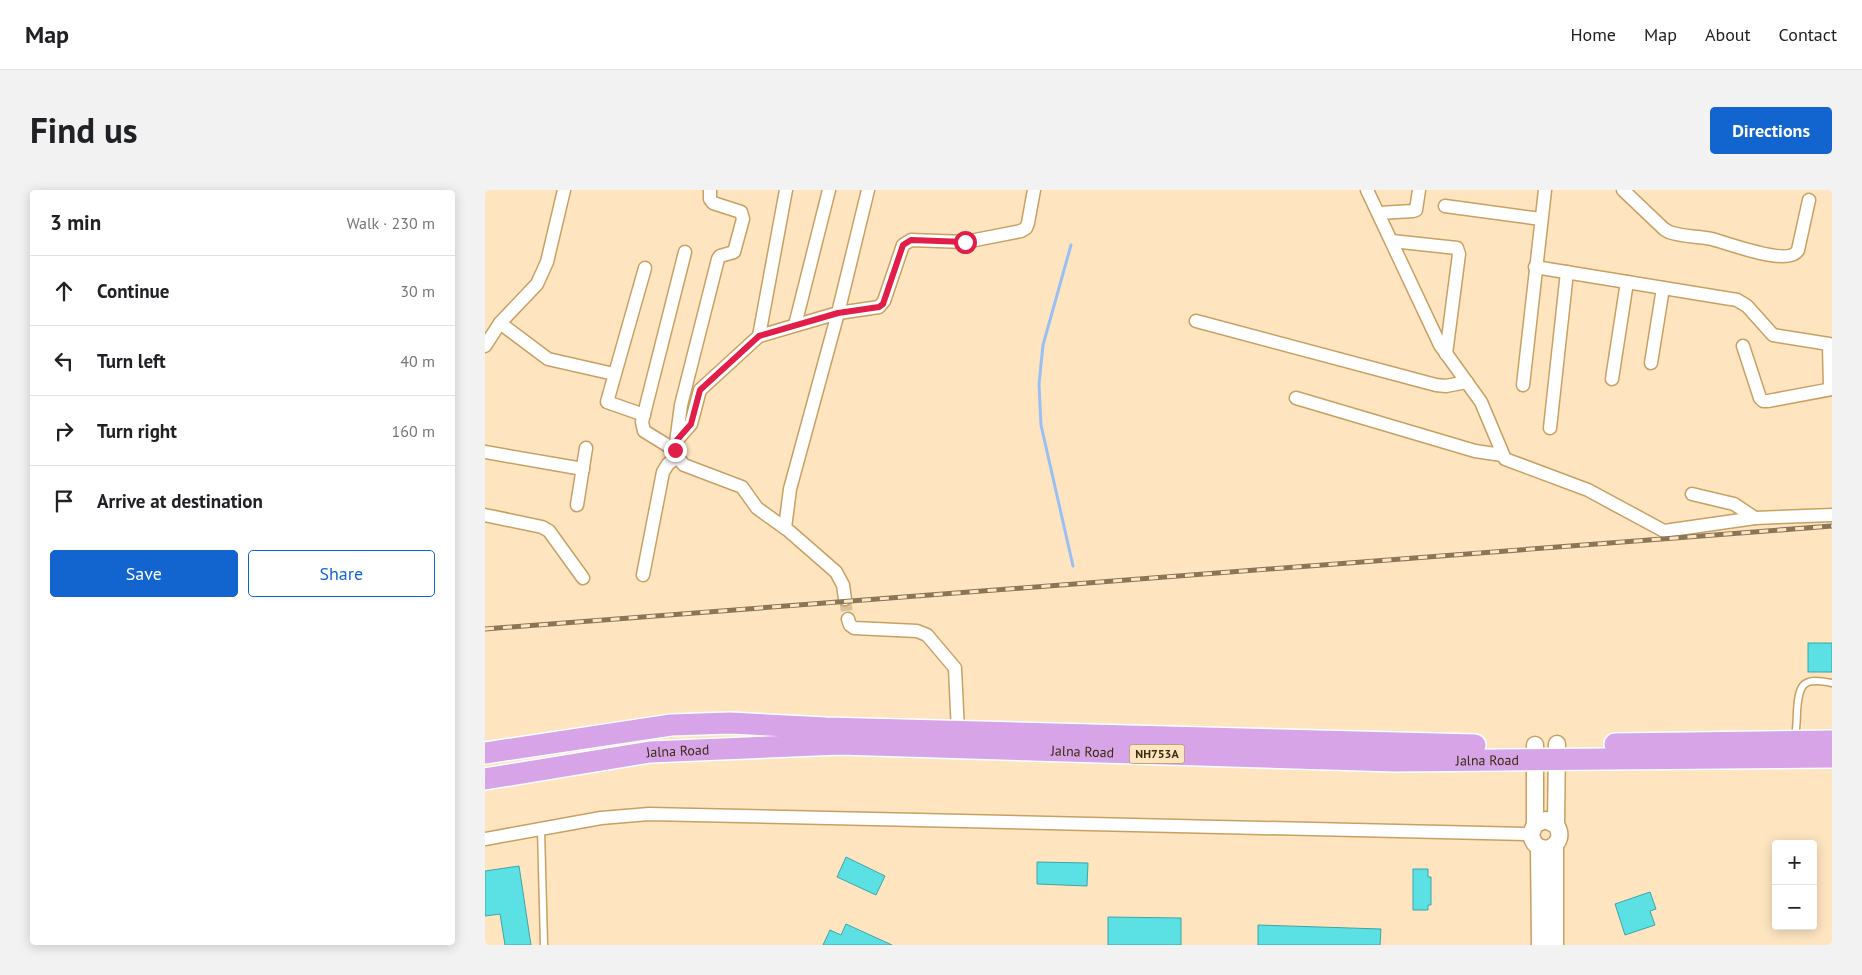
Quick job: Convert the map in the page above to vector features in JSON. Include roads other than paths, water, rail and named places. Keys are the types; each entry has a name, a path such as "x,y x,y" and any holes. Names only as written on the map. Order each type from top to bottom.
{"highway":[{"name":"Jalna Road","path":"485,753 671,724 729,723 958,732 1447,745 1535,752"},
{"name":"Jalna Road","path":"1557,752 1832,741"},
{"name":"Jalna Road","path":"485,779 649,752 840,744 1396,761 1535,752 1832,757"}],"street":[{"path":"485,346 500,324 537,284 547,262 564,190"},
{"path":"710,190 710,199 713,202 741,212 743,219 734,252 720,256 718,259 681,405 676,449 684,465 742,487 757,508 785,528 836,572 843,584 845,599"},
{"path":"759,336 786,190"},
{"path":"795,325 829,190"},
{"path":"785,528 790,489 838,313 868,190"},
{"path":"643,576 663,472 691,424 700,390 759,336 838,313 879,307 883,304 903,245 906,242 911,240 965,242 1021,231 1028,222 1034,190"},
{"path":"1367,190 1440,345 1484,409 1502,455 1510,462 1588,490 1668,532 1755,518 1832,516"},
{"path":"1379,213 1416,210 1419,190"},
{"path":"1523,385 1545,190"},
{"path":"1623,190 1669,232 1713,240 1762,254 1791,256 1796,254 1798,250 1809,200"},
{"path":"1445,206 1541,219"},
{"path":"1392,241 1457,248 1459,254 1447,354"},
{"path":"676,449 644,431 642,422 685,252"},
{"path":"1535,267 1737,300 1747,306 1773,335 1829,344 1831,389 1763,401 1760,398 1743,346"},
{"path":"643,415 607,402 645,268"},
{"path":"1550,428 1567,272"},
{"path":"1612,379 1627,282"},
{"path":"1651,363 1663,288"},
{"path":"1196,321 1436,385 1446,386 1467,382"},
{"path":"500,324 547,359 614,374"},
{"path":"1296,398 1480,452 1502,455"},
{"path":"577,505 586,448"},
{"path":"485,452 583,469"},
{"path":"1692,494 1734,504 1755,518"},
{"path":"485,515 542,527 549,531 583,578"},
{"path":"847,619 854,628 917,631 927,635 955,668 958,732"},
{"path":"1535,752 1540,838 1540,945"},
{"path":"485,839 601,818 649,814 1540,838 1560,835 1556,825 1557,752"},
{"path":"1540,838 1555,945"}],"lane":[{"path":"1795,742 1798,692 1804,684 1811,681 1832,682"},
{"path":"541,829 544,945"}],"waterway":[{"path":"1071,245 1043,345 1039,384 1041,425 1073,566"}],"tunnel":[{"path":"845,599 848,619"}],"railway":[{"path":"485,629 1832,526"}]}
